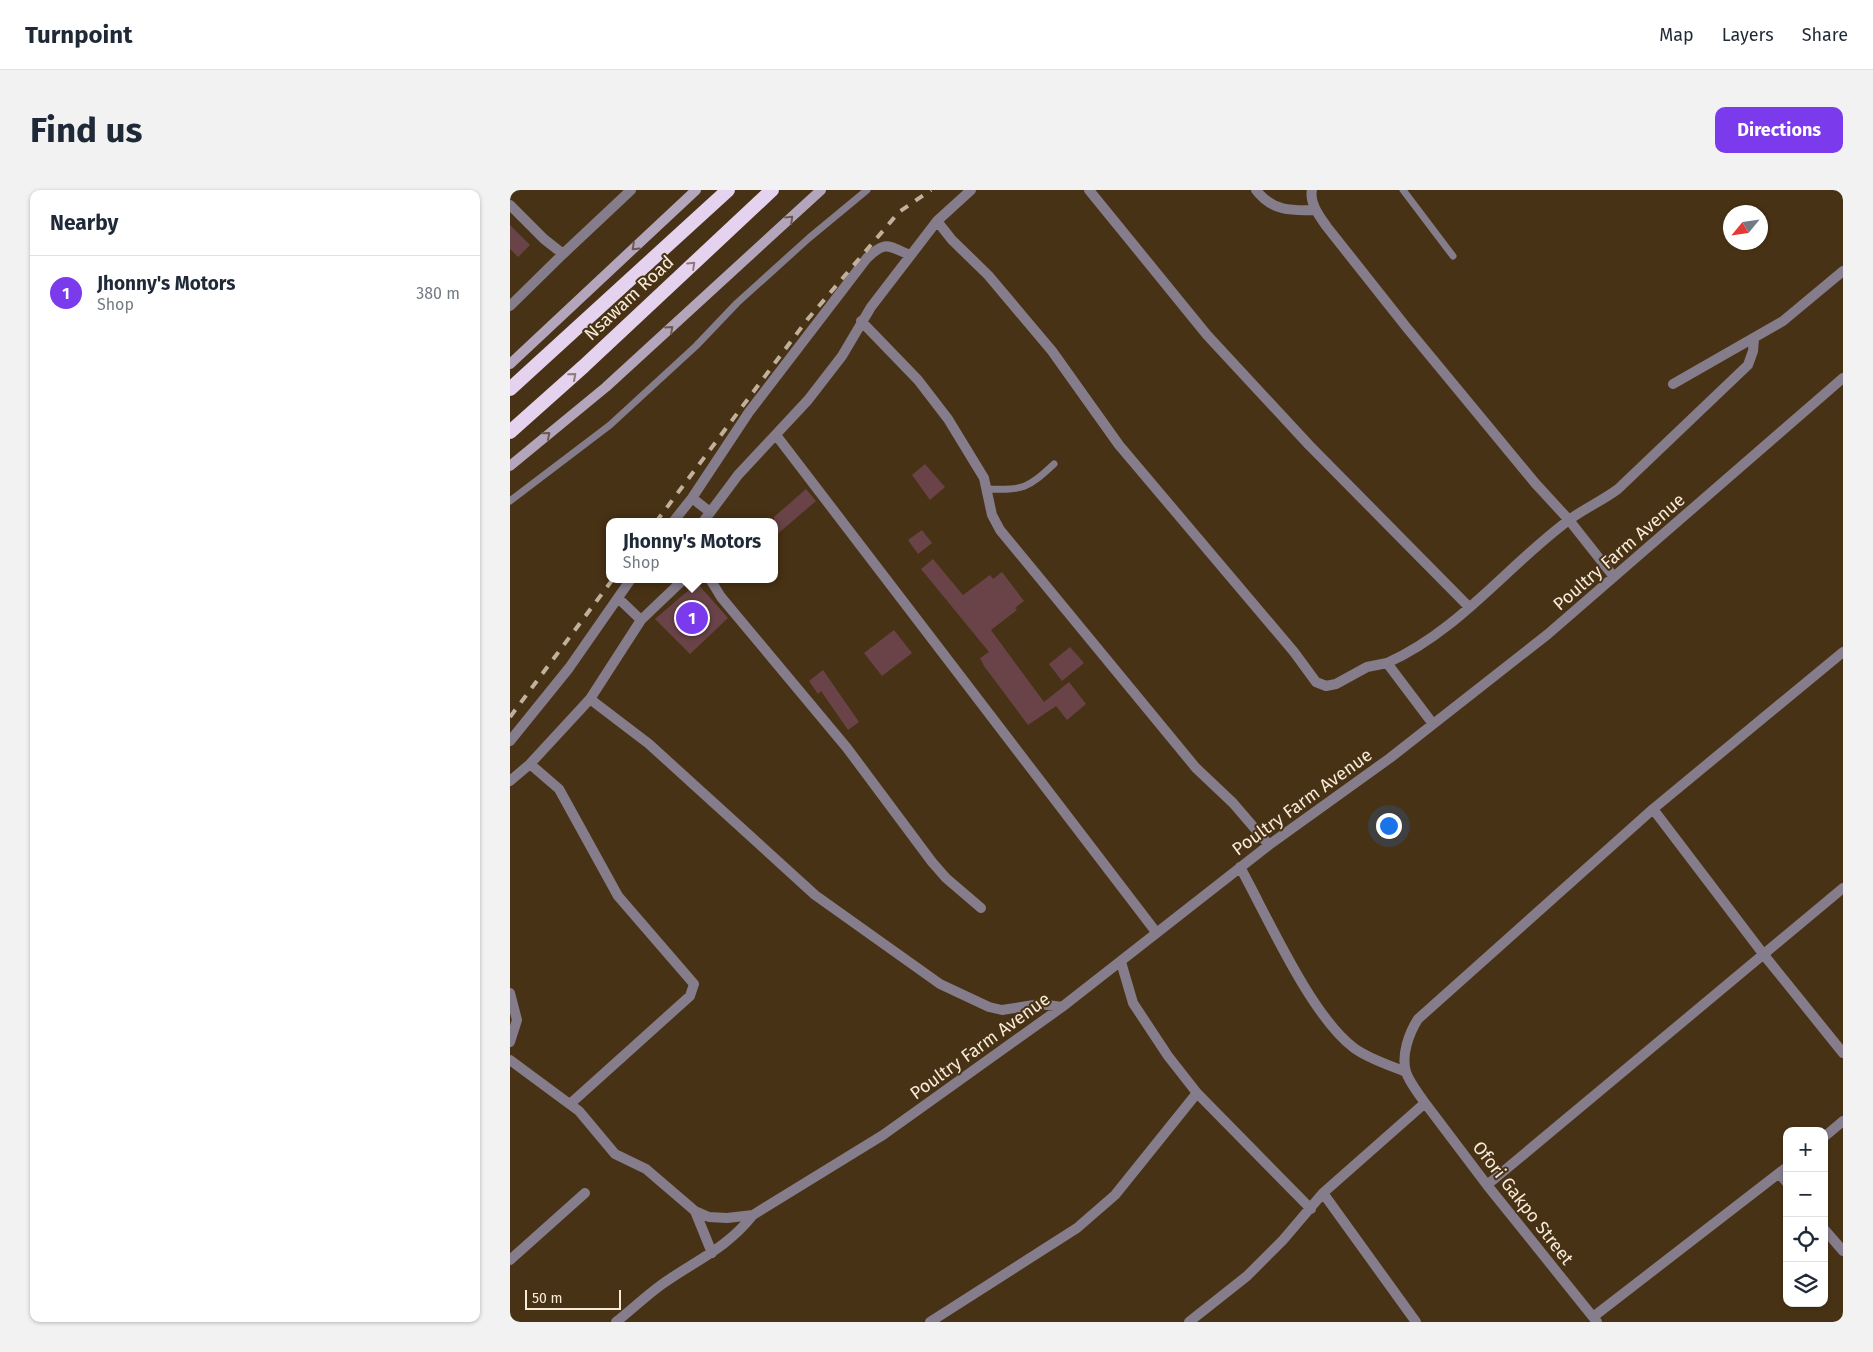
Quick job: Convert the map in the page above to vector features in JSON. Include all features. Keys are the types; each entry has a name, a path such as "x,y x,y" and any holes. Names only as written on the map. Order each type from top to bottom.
{"highway":[{"name":"Nsawam Road","path":"510,389 728,190"},
{"name":"Nsawam Road","path":"510,432 584,366 772,190"}],"main road":[{"path":"510,364 696,190"},
{"path":"510,466 606,387 821,190"}],"street":[{"path":"510,306 631,190"},
{"path":"706,518 738,475 808,400 842,356 861,321 910,254 937,221 971,190"},
{"path":"1089,190 1207,335 1384,523 1469,607"},
{"path":"1256,190 1275,207 1288,211 1316,210"},
{"path":"1312,190 1311,195 1316,210 1407,328 1534,483 1569,520 1614,578"},
{"path":"510,205 544,240 564,254"},
{"path":"937,221 952,240 988,275 1045,343 1119,445 1294,652 1316,682 1326,686 1336,684 1367,667 1387,663 1427,641 1569,520 1602,502 1618,489 1724,390 1748,365 1753,351 1754,338"},
{"path":"676,518 692,498 749,412 867,258 879,247 888,246 910,254"},
{"path":"1673,384 1783,321 1843,271"},
{"path":"861,321 918,380 948,419 984,478 992,515 1000,530 1196,768 1233,803 1269,845"},
{"name":"Poultry Farm Avenue","path":"753,1215 883,1136 1121,962 1156,932 1269,845 1433,724 1548,634 1843,378"},
{"path":"776,435 940,648 1076,830 1156,932"},
{"path":"692,498 710,512"},
{"path":"510,741 569,668 628,583"},
{"path":"510,781 530,764 590,699 641,620 680,583"},
{"path":"713,583 721,596 847,748 932,862 946,878 981,908"},
{"path":"618,598 641,620"},
{"path":"1240,868 1309,993 1332,1025 1354,1048 1406,1072 1406,1050 1410,1032 1418,1019 1653,809 1843,652"},
{"path":"1387,663 1433,724"},
{"path":"590,699 649,744 815,895 940,984 989,1007 1002,1010 1040,1004 1062,1006"},
{"path":"530,764 559,789 618,896 694,984 690,996 570,1104"},
{"path":"1653,809 1764,955 1843,1053"},
{"path":"1487,1185 1843,888"},
{"path":"1121,962 1133,1003 1150,1031 1197,1093 1311,1209"},
{"path":"510,993 518,1020 510,1042"},
{"path":"510,1060 570,1104 615,1154 646,1170 695,1211 709,1217 727,1218 753,1215"},
{"name":"Ofori Gakpo Street","path":"1406,1072 1425,1103 1487,1185 1595,1320"},
{"path":"930,1322 1077,1228 1115,1195 1197,1093"},
{"path":"1189,1322 1247,1276 1311,1209 1323,1193 1425,1103"},
{"path":"1828,1134 1843,1121"},
{"path":"1595,1320 1783,1170"},
{"path":"510,1260 584,1192"},
{"path":"1323,1193 1415,1322"},
{"path":"695,1211 712,1253"},
{"path":"616,1322 661,1285 712,1253 740,1232 753,1215"},
{"path":"1828,1233 1843,1251"}],"lane":[{"path":"510,500 610,426 696,346 751,290 809,238 867,190"},
{"path":"1403,190 1453,256"},
{"path":"987,489 1011,490 1025,487 1033,484 1054,464"}],"building":[{"path":"510,225 530,245 518,257 510,249"},
{"path":"925,464 945,487 930,500 912,475"},
{"path":"806,489 816,501 778,534 778,518 774,517"},
{"path":"922,530 932,543 918,554 908,540"},
{"path":"933,559 963,595 990,575 993,579 1002,572 1024,601 1015,608 1017,610 991,630 1044,702 1069,682 1086,704 1067,720 1056,706 1028,725 984,666 980,658 989,652 921,569"},
{"path":"697,583 728,618 690,654 655,619"},
{"path":"894,630 912,653 882,676 864,653"},
{"path":"1070,647 1084,663 1062,681 1049,664"},
{"path":"823,670 859,722 848,730 821,691 818,694 809,681"}],"railway":[{"path":"659,518 807,320 899,212 931,190"},
{"path":"510,717 610,583"}],"place":[{"name":"Jhonny's Motors","path":"692,618"}]}
